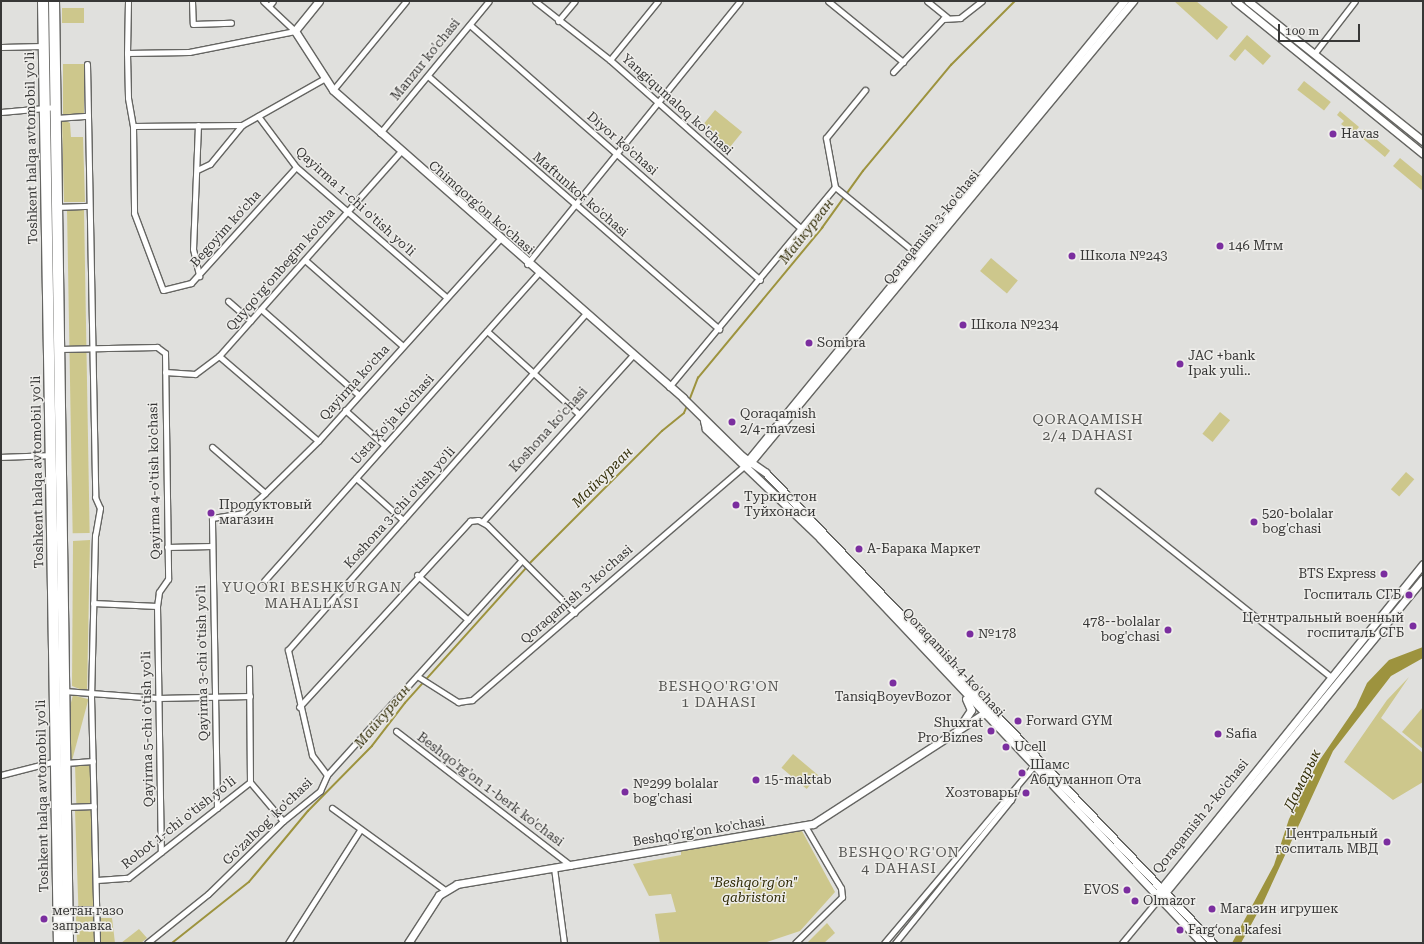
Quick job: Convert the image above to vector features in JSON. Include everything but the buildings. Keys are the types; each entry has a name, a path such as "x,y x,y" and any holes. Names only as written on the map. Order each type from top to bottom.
{"highway":[{"name":"Toshkent halqa avtomobil yo'li","path":"43,1 51,455 59,704 63,927 68,943"},
{"name":"Toshkent halqa avtomobil yo'li","path":"54,1 64,691 59,704"},
{"name":"Toshkent halqa avtomobil yo'li","path":"58,943 67,909 66,807 60,762"}],"main road":[{"path":"295,31 319,1"},
{"name":"Qoraqamish 3-ko'chasi","path":"920,256 1124,1"},
{"name":"Qoraqamish 3-ko'chasi","path":"748,462 1133,1"},
{"path":"1235,1 1423,154"},
{"path":"1248,1 1423,141"},
{"name":"Chimqorg'on ko'chasi","path":"295,31 333,90 400,152 584,315 669,386 689,404 704,421"},
{"name":"Qoraqamish 4-ko'chasi","path":"704,421 706,429 748,462 766,473 952,674 1163,895"},
{"name":"Qoraqamish 2-ko'chasi","path":"1160,887 1423,564"},
{"name":"Qoraqamish 2-ko'chasi","path":"1163,895 1423,578"},
{"path":"1348,656 1355,661"},
{"name":"Qoraqamish 4-ko'chasi","path":"952,674 957,684 988,712"},
{"path":"951,736 971,710 957,684"},
{"name":"Beshqo'rg'on ko'chasi","path":"445,890 457,884 813,824 898,772 988,712"},
{"name":"Qoraqamish 4-ko'chasi","path":"1036,763 1160,887 1163,895"},
{"path":"408,943 445,890"},
{"path":"1163,895 1202,943"},
{"path":"1163,895 1213,943"}],"street":[{"path":"128,1 128,98 133,126 242,125"},
{"path":"192,1 192,24 231,22"},
{"path":"263,1 295,31"},
{"path":"269,6 273,1"},
{"path":"333,90 406,1"},
{"name":"Manzur ko'chasi","path":"380,134 489,1"},
{"name":"Yangiqumaloq ko'chasi","path":"535,1 558,21 610,60 659,105 802,229"},
{"path":"558,21 575,1"},
{"path":"610,60 658,1"},
{"path":"527,264 659,105 740,1"},
{"path":"828,1 903,62"},
{"path":"927,1 947,17 960,18 982,1"},
{"path":"1314,54 1355,1"},
{"path":"893,72 947,17"},
{"name":"Diyor ko'chasi","path":"470,25 760,280"},
{"path":"127,53 189,52 295,31"},
{"path":"1,47 43,46"},
{"path":"87,64 95,497 100,508 95,535 91,696 97,880 97,943"},
{"name":"Maftunkor ko'chasi","path":"428,76 575,206 719,330"},
{"path":"197,170 210,164 242,125 325,78"},
{"path":"865,90 826,138 835,187 920,256"},
{"path":"1,112 56,107"},
{"path":"56,118 88,116"},
{"name":"Qayirma 1-chi o'tish yo'li","path":"258,116 296,167 346,212 446,297"},
{"name":"Begoyim ko'cha","path":"133,126 134,213 163,290 191,284 296,167"},
{"path":"198,126 193,249 199,276"},
{"name":"Quyqo'rg'onbegim ko'cha","path":"165,372 195,374 219,356 400,152"},
{"path":"669,386 719,330 835,187"},
{"path":"57,207 89,206"},
{"name":"Qayirma ko'cha","path":"212,518 243,513 265,493 318,441 446,297 499,240"},
{"path":"305,260 403,346"},
{"name":"Usta Xo'ja ko'chasi","path":"264,581 538,273"},
{"path":"228,301 251,321"},
{"path":"261,309 359,395"},
{"name":"Koshona 3-chi o'tish yo'li","path":"327,775 312,755 299,707 288,650 535,374 584,315"},
{"path":"487,331 579,414"},
{"path":"59,349 92,347"},
{"name":"Qayirma 4-o'tish ko'chasi","path":"92,347 158,347 165,353 168,579 159,592 157,606"},
{"path":"219,356 318,441"},
{"name":"Koshona ko'chasi","path":"483,522 632,356"},
{"path":"345,410 384,445"},
{"path":"212,447 265,493"},
{"path":"1,457 51,455"},
{"name":"Qoraqamish 3-ko'chasi","path":"417,676 458,702 472,700 575,613 748,462"},
{"path":"356,478 403,520"},
{"path":"1098,491 1331,677"},
{"name":"Qayirma 3-chi o'tish yo'li","path":"212,518 217,808"},
{"path":"299,707 417,575 465,524 483,522 518,554 520,562 575,613"},
{"path":"167,547 212,546"},
{"name":"Go'zalbog' ko'chasi","path":"147,943 208,894 283,821 320,791 327,775 520,562"},
{"path":"417,575 468,620"},
{"path":"94,603 157,606"},
{"name":"Qayirma 5-chi o'tish yo'li","path":"157,606 161,852"},
{"path":"249,668 250,782 283,821"},
{"path":"64,691 91,696 158,698 250,696"},
{"name":"Beshqo'rg'on 1-berk ko'chasi","path":"396,731 571,866"},
{"path":"1,774 60,762 92,761"},
{"path":"884,943 1036,763"},
{"name":"Robot 1-chi o'tish yo'li","path":"97,880 128,878 250,782"},
{"path":"895,943 1011,800 1018,784"},
{"path":"66,807 94,806"},
{"path":"332,808 360,830 445,890"},
{"path":"795,943 842,897 841,888 805,826"},
{"path":"288,943 360,830"},
{"path":"554,868 564,943"},
{"path":"1122,943 1163,895"},
{"path":"67,909 96,909"},
{"path":"908,914 914,919"}],"green space":[{"path":"47,1 50,1 50,95 47,95"},
{"path":"1174,1 1196,1 1228,27 1217,40"},
{"path":"1240,1 1244,1 1423,150"},
{"path":"62,8 84,8 84,23 62,23"},
{"path":"1247,35 1271,56 1263,65 1245,49 1235,61 1229,56"},
{"path":"63,64 84,64 84,114 63,114"},
{"path":"1304,81 1331,102 1324,111 1297,90"},
{"path":"715,110 742,132 729,148 702,126"},
{"path":"1340,111 1359,127 1353,134 1341,124 1344,121 1337,115"},
{"path":"62,119 70,123 71,137 83,137 85,202 64,202"},
{"path":"1364,129 1390,151 1385,157 1359,135"},
{"path":"1400,158 1423,177 1423,191 1393,166"},
{"path":"67,209 84,209 90,533 73,533"},
{"path":"991,258 1018,280 1007,294 980,271"},
{"path":"1220,412 1230,420 1212,442 1202,434"},
{"path":"1406,472 1414,479 1399,497 1391,489"},
{"path":"90,540 87,692 72,686 73,541"},
{"path":"1409,677 1381,718 1423,753 1423,782 1393,800 1344,762 1387,700"},
{"path":"73,695 88,699 72,760 57,756"},
{"path":"1423,707 1423,749 1402,732"},
{"path":"793,754 818,775 807,789 781,768"},
{"path":"90,765 91,803 76,804 75,766"},
{"path":"91,810 94,907 78,907 75,811"},
{"name":"\"Beshqo'rg'on\" qabristoni","path":"802,831 835,892 800,931 764,943 660,943 655,914 676,912 671,894 649,896 633,864 681,855 681,850"},
{"path":"84,911 93,913 95,943 77,943 76,916"},
{"path":"98,918 112,918 115,943 99,943"},
{"path":"827,923 835,933 824,943 807,943"},
{"path":"139,929 147,938 141,943 121,943"}],"shaded area":[{"path":"1423,647 1423,658 1391,676 1333,751 1263,903 1241,943 1232,943 1274,865 1289,819 1317,764 1356,707 1367,683 1389,660"}],"waterway":[{"name":"Майкурган","path":"689,401 698,378 822,228 863,171 951,65 1015,1"},
{"name":"Майкурган","path":"529,564 662,431 684,413 687,406"},
{"name":"Майкурган","path":"172,943 249,882 308,811 372,746 405,703 527,567"}],"place":[{"name":"Havas","path":"1333,134"},
{"name":"146 Мтм","path":"1220,246"},
{"name":"Школа №243","path":"1072,256"},
{"name":"Школа №234","path":"963,325"},
{"name":"Sombra","path":"809,343"},
{"name":"JAC +bank Ipak yuli..","path":"1180,364"},
{"name":"Qoraqamish 2/4-mavzesi","path":"732,422"},
{"name":"Туркистон Туйхонаси","path":"736,505"},
{"name":"Продуктовый магазин","path":"211,513"},
{"name":"520-bolalar bog'chasi","path":"1254,522"},
{"name":"А-Барака Маркет","path":"859,549"},
{"name":"BTS Express","path":"1384,574"},
{"name":"Госпиталь СГБ","path":"1409,595"},
{"name":"Цетнтральный военный госпиталь СГБ","path":"1413,626"},
{"name":"478--bolalar bog'chasi","path":"1168,630"},
{"name":"№178","path":"970,634"},
{"name":"TansiqBoyevBozor","path":"893,683"},
{"name":"Forward GYM","path":"1018,721"},
{"name":"Shuxrat Pro Biznes","path":"991,731"},
{"name":"Safia","path":"1218,734"},
{"name":"Ucell","path":"1006,747"},
{"name":"Шамс Абдуманноп Ота","path":"1022,773"},
{"name":"15-maktab","path":"756,780"},
{"name":"№299 bolalar bog'chasi","path":"625,792"},
{"name":"Хозтовары","path":"1026,793"},
{"name":"Центральный госпиталь МВД","path":"1387,842"},
{"name":"EVOS","path":"1127,890"},
{"name":"Olmazor","path":"1135,901"},
{"name":"Магазин игрушек","path":"1212,909"},
{"name":"метан газо заправка","path":"44,919"},
{"name":"Farg‘ona kafesi","path":"1180,930"}],"district":[{"name":"QORAQAMISH 2/4 DAHASI","path":"1088,428"},
{"name":"YUQORI BESHKURGAN MAHALLASI","path":"312,596"},
{"name":"BESHQO'RG'ON 1 DAHASI","path":"719,694"},
{"name":"BESHQO'RG'ON 4 DAHASI","path":"899,860"}],"water label":[{"name":"Дамарык","path":"1302,780"}]}
